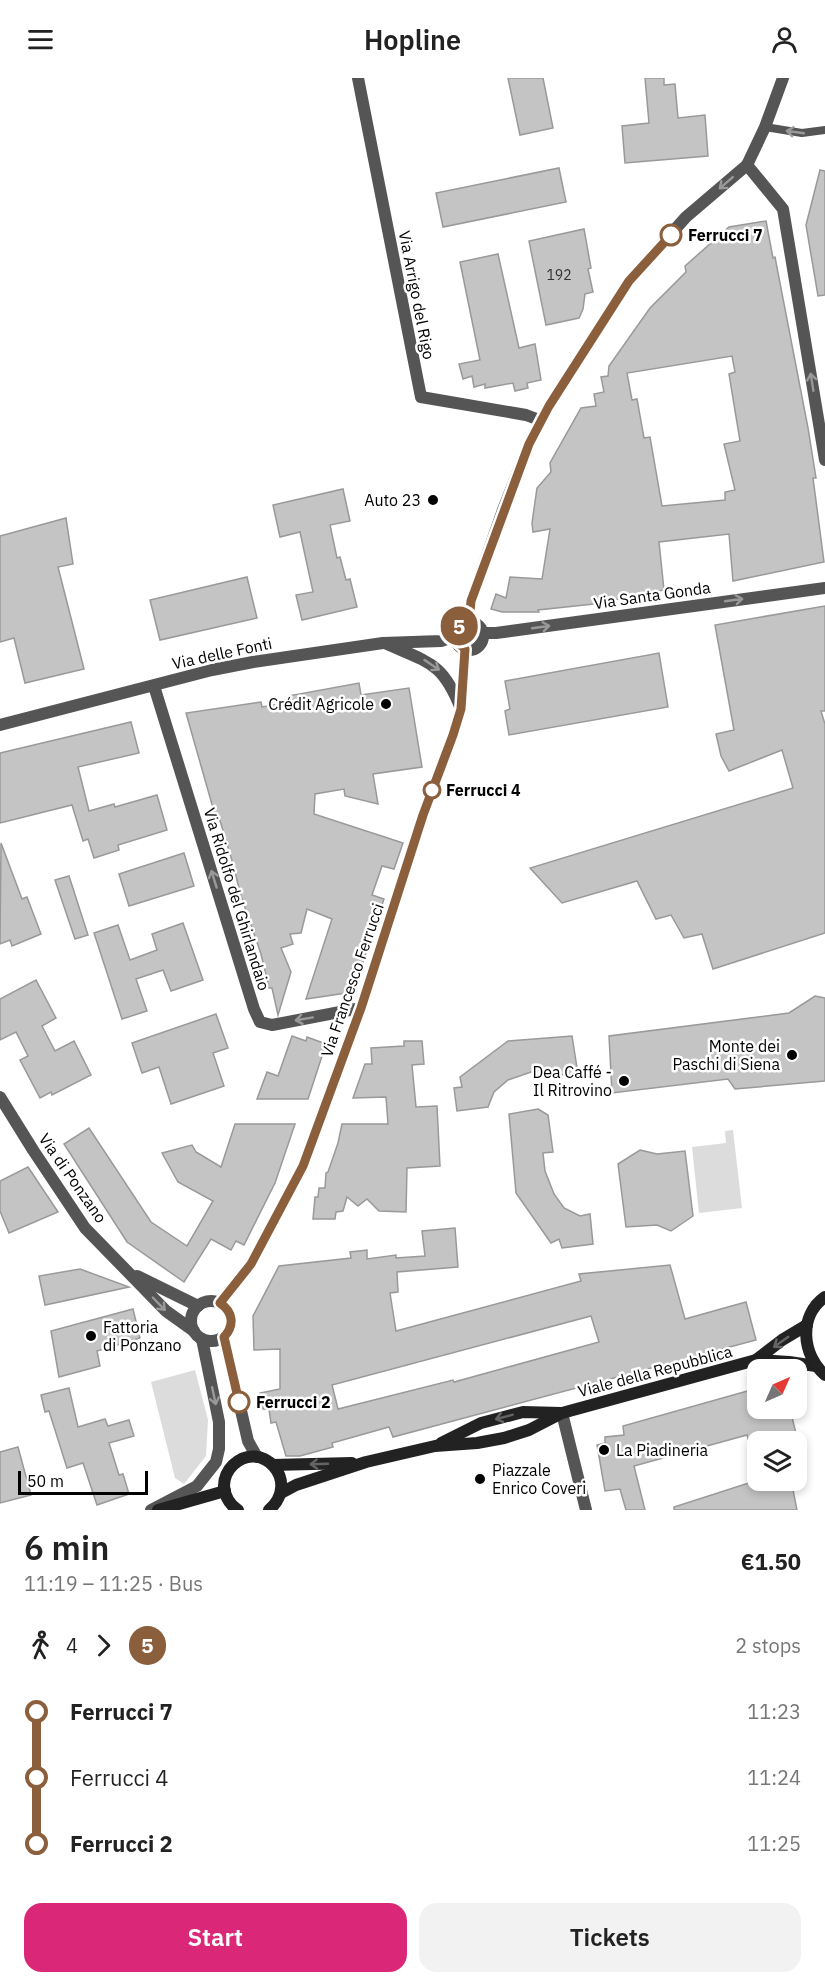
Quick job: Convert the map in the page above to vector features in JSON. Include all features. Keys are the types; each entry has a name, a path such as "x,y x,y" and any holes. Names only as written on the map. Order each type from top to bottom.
{"main road":[{"path":"820,1371 809,1354 806,1339 807,1325 812,1311 825,1297"},
{"path":"757,1359 807,1325"},
{"name":"Viale della Repubblica","path":"366,1462 435,1446 477,1443 504,1438 529,1430 562,1413 747,1362"},
{"name":"Viale della Repubblica","path":"435,1446 481,1423 522,1413 562,1413"},
{"path":"233,1509 228,1500 224,1482 232,1466 239,1460 257,1457 273,1465 281,1478 281,1493 277,1502 268,1510"},
{"path":"273,1465 366,1462"},
{"path":"281,1493 296,1485 366,1462"},
{"path":"159,1510 225,1491"}],"street":[{"name":"Via Arrigo del Rigo","path":"358,78 421,396 542,421"},
{"path":"469,622 471,601 500,520 528,447 549,406 629,281 686,217 747,165 765,127 783,78"},
{"path":"747,165 783,209 825,460"},
{"name":"Via Santa Gonda","path":"483,633 508,632 825,588"},
{"path":"469,622 478,625 483,633 479,646 475,649 465,649 458,644 456,636 461,625 469,622"},
{"name":"Via delle Fonti","path":"0,726 212,670 383,643 441,641 456,636"},
{"path":"383,643 436,667 452,687 461,709"},
{"name":"Via Francesco Ferrucci","path":"220,1303 251,1264 303,1166 361,1008 423,815 461,709 465,649"},
{"name":"Via Ridolfo del Ghirlandaio","path":"154,686 254,1009 260,1022 272,1024 361,1008"},
{"name":"Via di Ponzano","path":"0,1097 85,1228 166,1311 198,1335"},
{"path":"128,1272 198,1306"},
{"path":"151,1510 197,1486 216,1462 219,1449 219,1422 192,1317 198,1306 211,1300 220,1303 230,1312 231,1326 224,1337 213,1341 198,1335"},
{"path":"224,1337 248,1441 257,1457"},
{"path":"562,1413 586,1510"}],"lane":[{"path":"765,127 802,133 825,130"}],"shaded area":[{"path":"733,1130 742,1208 699,1213 692,1147 726,1143 725,1131"},
{"path":"195,1370 208,1420 206,1456 184,1484 175,1478 151,1382"}],"building":[{"path":"508,78 543,78 553,128 520,135"},
{"path":"645,78 664,78 664,85 675,84 678,118 705,115 708,156 625,163 622,126 649,123"},
{"path":"559,168 566,202 443,227 436,193"},
{"path":"820,170 825,171 825,295 818,296 806,225"},
{"path":"766,221 808,428 816,478 813,478 824,562 733,581 729,534 659,542 664,590 594,604 538,610 539,612 502,612 491,609 496,594 506,598 510,577 542,579 550,529 533,532 532,523 537,488 551,472 550,463 581,408 596,406 594,394 604,392 601,377 608,376 609,366 650,308 686,272 685,266 729,227","holes":["732,356 735,372 729,374 740,441 724,444 735,490 725,492 725,500 662,506 650,437 644,438 637,399 632,400 627,373"]},
{"path":"584,229 593,292 585,294 579,318 546,325 529,241"},
{"path":"498,254 519,348 535,344 541,380 527,383 528,388 515,391 513,383 485,388 485,384 474,387 472,376 463,379 459,364 480,360 460,262"},
{"path":"343,489 350,521 330,525 337,558 340,557 346,580 350,579 357,607 302,620 296,595 313,592 300,532 280,537 273,505"},
{"path":"66,518 73,564 58,567 84,669 25,683 14,638 0,642 0,536"},
{"path":"247,577 257,618 160,640 150,600"},
{"path":"825,606 825,711 821,711 825,724 825,933 713,969 702,934 684,938 671,915 656,919 637,881 562,903 530,868 793,788 782,750 729,771 721,756 716,734 734,730 715,625"},
{"path":"659,653 668,707 509,735 505,711 510,709 505,681"},
{"path":"359,683 361,695 409,688 422,767 373,774 378,804 345,796 344,789 315,794 314,814 403,843 394,869 382,866 372,895 384,899 353,992 306,999 332,919 307,909 301,933 290,934 293,944 281,948 291,972 278,1015 272,988 269,988 261,954 241,896 218,814 215,815 186,713 261,702 262,707 289,702 288,696"},
{"path":"131,722 139,753 78,767 89,811 114,804 115,807 157,795 167,830 118,845 119,850 94,858 88,839 83,841 72,805 0,823 0,753"},
{"path":"1,843 22,899 27,897 41,934 12,946 10,940 0,944"},
{"path":"184,853 194,886 129,906 119,874"},
{"path":"69,876 88,935 75,939 55,880"},
{"path":"183,923 203,980 171,991 163,970 136,979 147,1011 122,1019 94,933 118,925 130,960 157,950 152,934"},
{"path":"36,980 56,1018 42,1026 55,1051 74,1041 91,1075 52,1095 51,1092 40,1098 20,1060 28,1056 16,1032 0,1040 0,999"},
{"path":"815,996 825,998 825,1081 735,1089 728,1079 612,1093 609,1036 789,1013"},
{"path":"216,1014 228,1048 213,1053 224,1086 171,1104 159,1067 142,1073 132,1043"},
{"path":"292,1036 306,1041 307,1037 326,1044 308,1099 257,1099 267,1072 278,1076"},
{"path":"572,1036 578,1074 561,1075 554,1069 534,1071 508,1080 494,1092 488,1107 457,1111 454,1088 462,1087 460,1077 508,1041"},
{"path":"404,1041 422,1041 424,1064 412,1065 416,1107 437,1106 440,1166 407,1168 406,1212 379,1211 367,1199 358,1206 347,1197 343,1211 336,1212 335,1219 313,1219 315,1197 318,1197 319,1188 325,1188 326,1173 338,1143 342,1124 388,1124 386,1097 353,1098 365,1064 372,1064 371,1048 404,1046"},
{"path":"538,1109 548,1115 553,1152 543,1153 545,1171 554,1194 564,1208 580,1216 590,1214 593,1244 562,1248 559,1239 551,1243 516,1193 509,1114"},
{"path":"235,1124 295,1124 275,1183 244,1245 236,1241 231,1250 211,1239 184,1282 127,1242 64,1144 89,1128 151,1222 187,1246 213,1201 178,1182 162,1153 192,1145 196,1152 221,1167"},
{"path":"640,1150 657,1154 685,1151 693,1216 671,1231 657,1225 626,1227 618,1164"},
{"path":"28,1167 58,1212 9,1233 0,1211 0,1181"},
{"path":"455,1228 458,1267 397,1272 398,1292 390,1293 396,1331 581,1281 579,1274 670,1265 685,1319 746,1302 756,1340 393,1437 389,1427 332,1443 333,1447 300,1456 286,1456 276,1422 271,1423 269,1409 263,1409 260,1393 280,1389 280,1349 254,1350 253,1316 279,1266 351,1258 350,1252 367,1250 367,1259 396,1255 396,1258 425,1256 422,1231","holes":["591,1316 599,1342 454,1382 453,1380 338,1409 332,1385"]},
{"path":"80,1269 129,1287 45,1305 39,1276"},
{"path":"133,1309 140,1338 97,1351 100,1366 59,1377 51,1331"},
{"path":"69,1388 78,1427 105,1419 108,1426 129,1420 134,1436 109,1443 119,1475 123,1474 129,1494 97,1505 83,1463 67,1468 49,1411 45,1412 41,1395"},
{"path":"747,1391 747,1419 792,1419 795,1431 747,1431 747,1435 634,1466 645,1510 626,1510 620,1489 605,1491 597,1445 605,1443 605,1437 624,1435 623,1426"},
{"path":"18,1447 31,1495 0,1503 0,1452"},
{"path":"747,1484 747,1491 793,1491 797,1510 674,1510 674,1507"}],"bus line":[{"name":"5","path":"239,1402 224,1337 231,1326 230,1312 220,1303 251,1264 303,1166 361,1008 423,815 461,709 465,649 456,641 456,632 461,625 469,622 471,601 503,510 528,447 549,406 629,281 671,235"}],"place":[{"name":"Ferrucci 7","path":"671,235"},
{"name":"Auto 23","path":"433,500"},
{"name":"Crédit Agricole","path":"386,704"},
{"name":"Ferrucci 4","path":"432,790"},
{"name":"Monte dei Paschi di Siena","path":"792,1055"},
{"name":"Dea Caffé - Il Ritrovino","path":"624,1081"},
{"name":"Fattoria di Ponzano","path":"91,1336"},
{"name":"Ferrucci 2","path":"239,1402"},
{"name":"La Piadineria","path":"604,1450"},
{"name":"Piazzale Enrico Coveri","path":"480,1479"}]}
